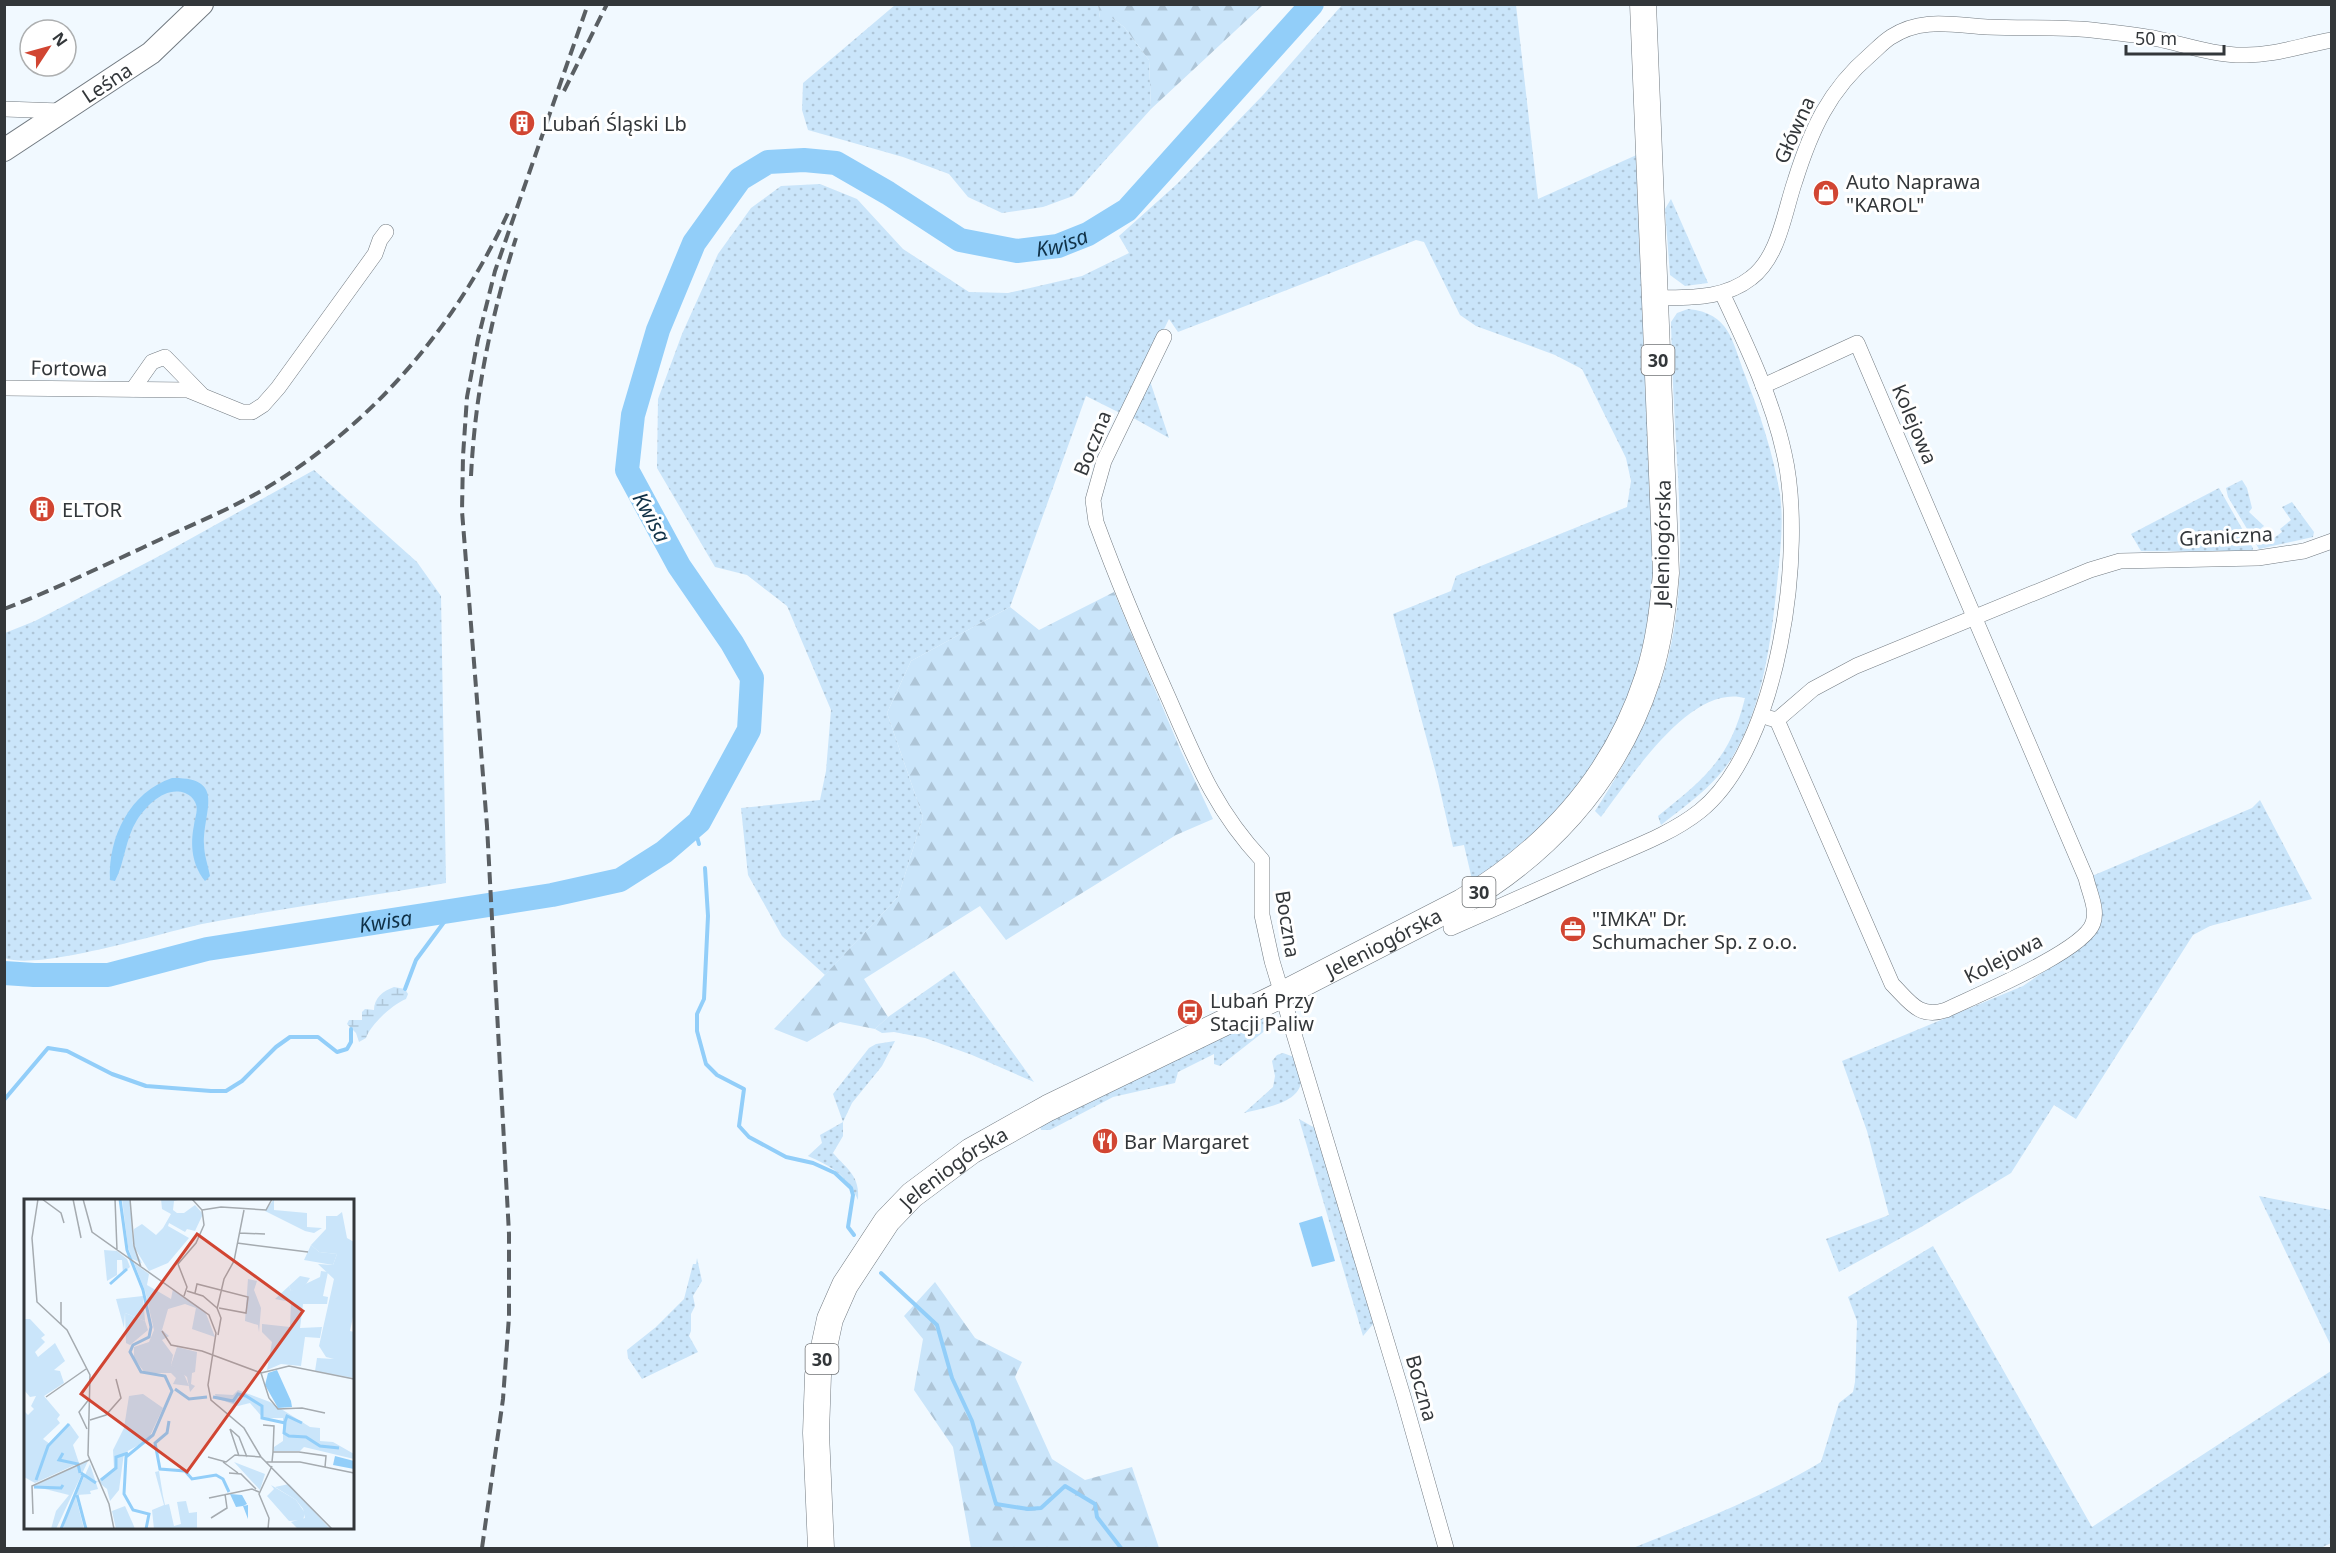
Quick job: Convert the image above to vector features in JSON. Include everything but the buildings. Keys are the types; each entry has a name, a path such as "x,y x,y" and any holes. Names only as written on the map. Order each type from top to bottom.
{"main road":[{"name":"Leśna","path":"4,150 151,53 202,4"},
{"name":"Jeleniogórska","path":"821,1548 816,1433 820,1364 830,1319 845,1285 887,1221 912,1195 971,1151 1116,1074 1281,995 1489,886 1522,862 1554,833 1580,804 1604,770 1628,728 1649,676 1658,640 1666,573 1643,4"}],"street":[{"name":"Główna","path":"1655,298 1722,293 1752,278 1768,257 1778,235 1795,180 1819,117 1839,86 1855,68 1891,37 1917,25 1954,23 1986,27 2060,27 2098,30 2157,39 2203,51 2242,55 2280,52 2331,40"},
{"path":"4,109 64,111"},
{"name":"Fortowa","path":"4,388 188,390 242,412 252,412 278,388 308,348 375,254 386,232"},
{"name":"Jeleniogórska","path":"1451,928 1663,835 1714,799 1729,780 1747,750 1766,701 1779,644 1790,577 1792,528 1790,481 1784,452 1762,386 1722,293"},
{"name":"Boczna","path":"1164,338 1104,460 1093,500 1094,511 1110,558 1151,658 1206,782 1232,825 1262,860 1262,915 1281,995 1400,1384 1446,1548"},
{"name":"Kolejowa","path":"1762,386 1857,343 2085,878 2094,909 2093,924 2084,936 2041,964 1946,1010 1934,1014 1922,1012 1892,984 1777,720"},
{"name":"Fortowa","path":"133,389 152,362 165,357 203,396"},
{"name":"Graniczna","path":"1974,618 2090,570 2120,561 2258,558 2304,551 2331,541"},
{"path":"1760,716 1777,720 1821,684 1856,666 1974,618"}],"green space":[{"path":"1098,4 1263,5 1151,109 1149,60 1124,27 1112,18 1100,18"},
{"path":"895,5 1098,5 1100,18 1112,18 1124,27 1149,60 1151,109 1073,196 1043,207 1002,213 968,197 949,174 903,157 808,130 802,110 803,83"},
{"path":"1342,5 1516,5 1538,199 1641,153 1656,582 1644,660 1617,730 1559,816 1473,884 1464,845 1453,847 1437,777 1393,614 1451,591 1456,576 1627,507 1631,481 1626,458 1582,369 1555,355 1476,326 1460,315 1424,242 1416,240 1178,332 1169,319 1122,414 1086,396 1010,607 911,661 887,713 923,817 898,897 825,975 782,936 748,875 741,808 820,800 826,771 831,710 787,606 747,575 715,567 657,468 658,399 682,334 718,254 751,208 781,186 820,184 857,199 903,249 969,292 1008,293 1082,276 1129,253 1119,236 1177,184 1264,94"},
{"path":"1671,199 1708,283 1685,286 1670,275 1665,209"},
{"path":"1688,309 1713,316 1721,323 1732,340 1761,419 1774,464 1780,494 1781,539 1775,606 1768,650 1752,716 1733,756 1718,776 1700,794 1661,825 1658,816 1689,791 1723,752 1732,737 1745,698 1724,697 1703,705 1683,719 1645,759 1601,817 1595,811 1643,727 1658,691 1671,646 1678,593 1680,539 1671,322 1677,313"},
{"path":"1148,375 1169,438 1128,415"},
{"path":"314,470 417,562 441,596 446,883 202,924 71,955 21,961 5,958 5,633 35,621 163,554"},
{"path":"2242,480 2247,488 2252,508 2249,512 2264,526 2260,529 2270,541 2282,532 2280,529 2291,520 2282,507 2292,502 2314,532 2313,537 2259,549 2228,497 2226,488"},
{"path":"2219,488 2253,548 2252,552 2141,551 2131,534"},
{"path":"1114,592 1181,751 1213,819 1176,835 1006,940 980,906 864,979 888,1017 875,1029 840,1022 807,1042 774,1029 898,897 923,817 887,713 911,661 1010,607 1039,630"},
{"path":"2260,800 2312,899 2210,926 2193,935 2076,1119 2054,1105 2011,1173 1921,1227 1839,1272 1826,1239 1889,1215 1867,1131 1842,1061 2023,986 2071,953 2101,915 2102,907 2092,876 2252,808"},
{"path":"954,971 1034,1082 972,1055 925,1038 894,1032 882,1033 875,1029 888,1017"},
{"path":"394,987 405,989 408,994 406,999 395,1005 372,1027 366,1038 359,1042 356,1033 347,1024 349,1020 362,1020 362,1012 365,1009 374,1010 380,996"},
{"path":"1268,1014 1276,1022 1220,1066 1214,1064 1214,1054 1178,1072 1175,1083 1113,1097 1050,1130 1041,1130 1040,1125"},
{"path":"895,1041 882,1066 852,1103 843,1122 833,1094 869,1048 876,1044"},
{"path":"1283,1053 1294,1057 1301,1078 1299,1089 1287,1100 1278,1104 1244,1113 1273,1087 1275,1076 1272,1061 1277,1055"},
{"path":"1299,1119 1315,1128 1374,1323 1363,1336"},
{"path":"843,1122 843,1136 833,1153 855,1179 858,1200 844,1178 808,1156 822,1143 820,1135"},
{"path":"2259,1196 2331,1210 2331,1346"},
{"path":"1933,1246 2092,1527 2331,1371 2331,1543 2321,1548 1633,1548 1752,1498 1821,1462 1839,1403 1853,1392 1855,1382 1857,1321 1848,1297"},
{"path":"697,1258 702,1281 693,1296 695,1306 691,1314 689,1336 698,1352 642,1379 628,1358 627,1350 656,1327 684,1299 693,1264 696,1264"},
{"path":"935,1282 975,1338 1022,1362 1015,1377 1052,1459 1085,1480 1132,1467 1159,1548 971,1548 953,1447 914,1390 923,1339 904,1316"}],"water":[{"path":"172,778 189,779 200,783 206,790 208,808 204,848 210,876 205,881 197,868 193,855 192,840 196,805 193,799 185,793 170,792 157,798 141,814 133,827 115,881 110,880 113,848 124,818 144,794"},
{"path":"1322,1216 1335,1261 1312,1267 1299,1223"}],"waterway":[{"name":"Kwisa","path":"4,973 108,975 207,949 552,895 620,880 664,852 699,822 749,730 752,678 732,643 679,566 627,470 633,415 658,330 694,243 740,179 768,162 804,160 836,163 888,193 960,240 1017,251 1058,246 1088,234 1127,210 1312,4"},
{"path":"694,826 699,844"},
{"path":"705,868 708,916 704,999 697,1014 697,1031 706,1064 717,1075 744,1089 739,1126 749,1137 786,1157 813,1163 835,1173 851,1188 853,1195 848,1227 854,1235"},
{"path":"405,989 416,960 453,910"},
{"path":"4,1100 48,1048 67,1051 112,1074 146,1086 226,1091 242,1081 276,1047 290,1037 318,1037 337,1052 347,1049 351,1042 351,1029"},
{"path":"881,1273 937,1325 952,1378 972,1421 996,1504 1028,1509 1041,1508 1065,1486 1095,1504 1097,1517 1121,1548"}],"railway":[{"path":"482,1548 503,1399 509,1316 509,1234 487,826 462,511 467,397 478,339 495,271 588,4"},
{"path":"564,91 607,4"},
{"path":"4,609 73,580 247,499 301,465 339,437 374,405 436,335 463,296 508,213"},
{"path":"471,476 480,385 499,297 516,238"}],"place":[{"name":"Lubań Śląski Lb","path":"522,123"},
{"name":"Auto Naprawa \"KAROL\"","path":"1826,193"},
{"name":"ELTOR","path":"42,509"},
{"name":"\"IMKA\" Dr. Schumacher Sp. z o.o.","path":"1573,929"},
{"name":"Lubań Przy Stacji Paliw","path":"1190,1012"},
{"name":"Bar Margaret","path":"1105,1141"}]}
